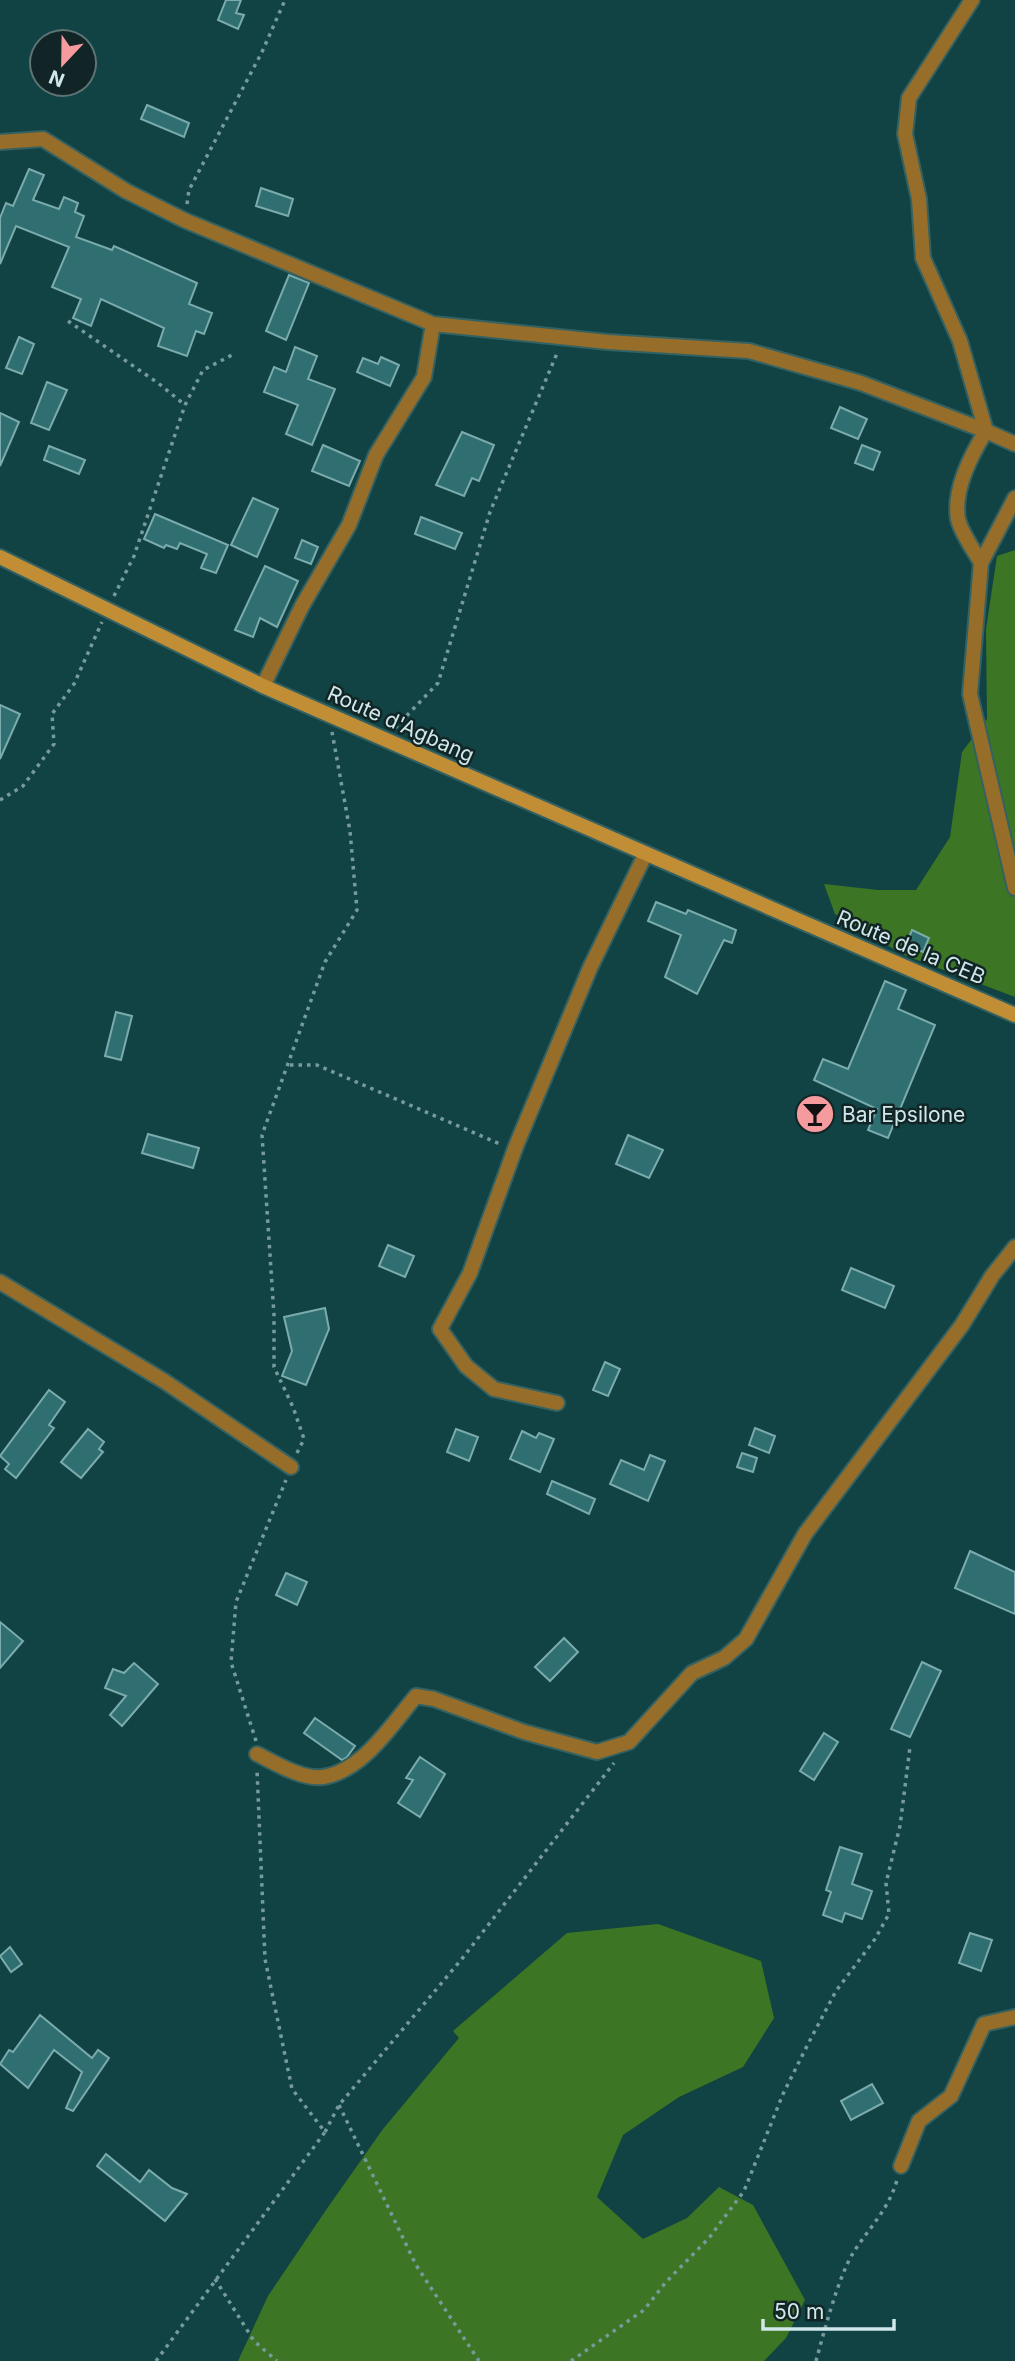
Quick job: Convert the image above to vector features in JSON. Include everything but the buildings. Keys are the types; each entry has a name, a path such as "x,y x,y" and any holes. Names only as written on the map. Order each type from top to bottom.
{"main road":[{"name":"Route d'Agbang","path":"0,557 263,686 790,917"},
{"name":"Route de la CEB","path":"790,917 1015,1014"}],"street":[{"path":"972,0 909,98 905,134 919,199 923,258 960,341 986,431 974,449 960,491 958,520 981,563"},
{"path":"0,142 43,139 126,191 184,220 433,324 563,338 749,351 861,383 1015,444"},
{"path":"263,686 302,606 349,525 376,455 424,377 433,324"},
{"path":"1015,498 981,563 970,694 1015,888"},
{"path":"557,1403 494,1389 466,1366 440,1329 470,1273 516,1146 590,968 645,855"},
{"path":"257,1754 285,1768 322,1778 347,1768 376,1744 416,1696 434,1699 524,1732 597,1752 629,1742 692,1674 724,1658 746,1639 805,1534 962,1325 992,1276 1015,1247"},
{"path":"0,1282 164,1381 291,1467"},
{"path":"901,2166 919,2121 951,2096 984,2024 1015,2017"}],"path":[{"path":"184,220 188,190 262,52 285,0"},
{"path":"68,321 159,383 185,405"},
{"path":"384,739 438,683 490,512 525,422 563,338"},
{"path":"0,800 23,786 54,744 52,714 74,684 134,556 185,405 203,370 232,355"},
{"path":"325,2132 292,2090 265,1959 256,1738 231,1662 236,1602 304,1439 293,1407 274,1367 274,1315 262,1135 325,962 357,910 350,831 334,757 330,716"},
{"path":"289,1066 317,1065 409,1102 492,1143 516,1146"},
{"path":"156,2361 325,2132 339,2105 461,1960 629,1742"},
{"path":"571,2361 644,2310 666,2282 709,2238 744,2191 783,2094 808,2044 836,1991 875,1939 889,1914 886,1882 900,1826 911,1748"},
{"path":"339,2105 416,2264 479,2361"},
{"path":"816,2361 853,2253 887,2208 901,2166"},
{"path":"215,2279 254,2341 277,2361"}],"green space":[{"path":"1015,550 1015,997 904,955 835,914 824,884 878,890 916,890 950,837 962,752 987,719 986,629 997,556"},
{"path":"658,1924 761,1961 774,2018 743,2067 679,2097 623,2135 597,2197 643,2239 687,2218 719,2187 753,2205 805,2300 786,2338 764,2361 238,2361 268,2296 383,2129 459,2038 453,2031 567,1933"}],"place":[{"name":"Bar Epsilone","path":"815,1114"}]}
